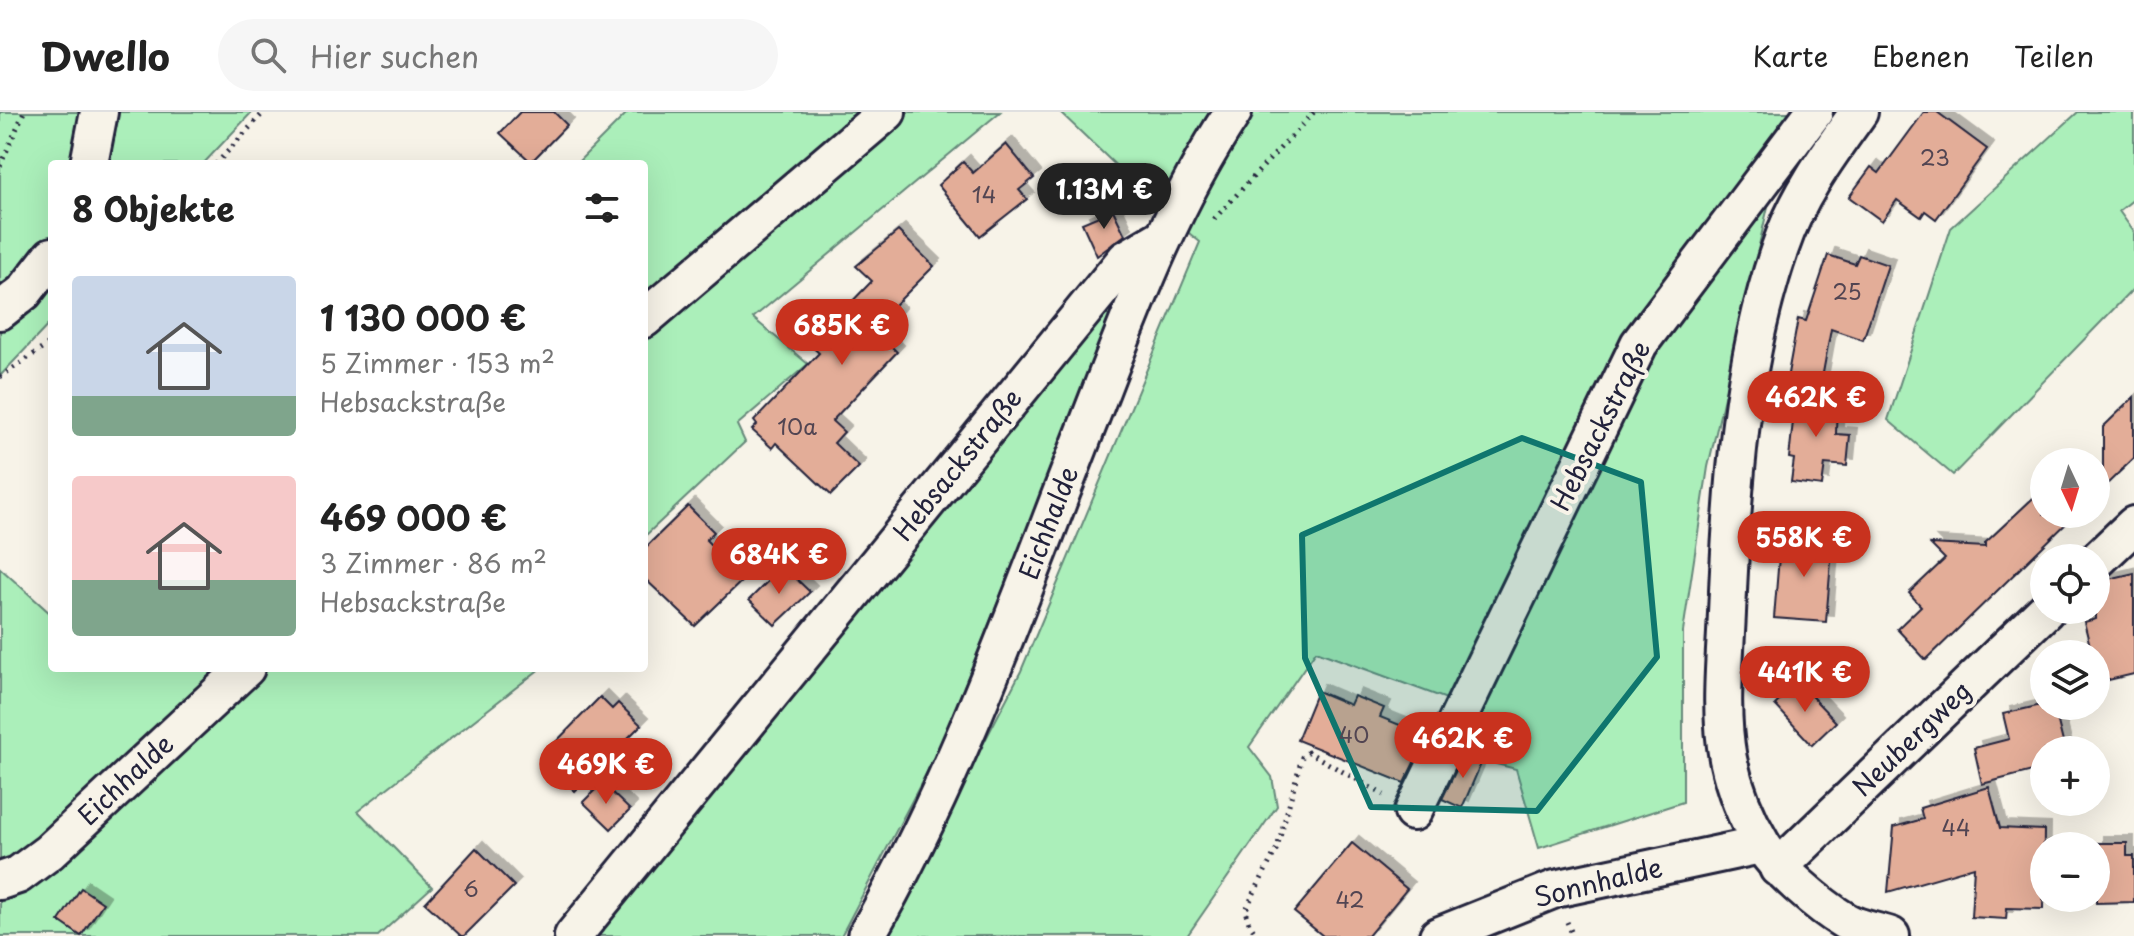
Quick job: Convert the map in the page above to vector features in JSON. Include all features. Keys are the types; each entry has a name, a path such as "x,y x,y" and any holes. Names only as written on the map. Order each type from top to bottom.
{"street":[{"path":"90,160 99,112"},
{"path":"648,316 887,112"},
{"name":"Eichhalde","path":"866,936 964,742 1162,238 1208,150 1233,112"},
{"name":"Hebsackstraße","path":"1413,812 1639,344 1814,112"},
{"path":"1859,112 1800,199 1780,246 1760,309 1731,510 1723,707 1728,759 1745,811 1770,856 1846,922 1891,936"},
{"name":"Hebsackstraße","path":"573,936 1126,259 1162,238"},
{"path":"0,311 24,292 48,261"},
{"path":"2110,548 2134,525"},
{"name":"Neubergweg","path":"1770,856 2030,624"},
{"name":"Eichhalde","path":"0,881 18,875 49,852 242,672"},
{"name":"Sonnhalde","path":"1438,936 1555,889 1770,856"}],"path":[{"path":"0,166 24,112"},
{"path":"220,160 264,112"},
{"path":"1212,221 1314,112"},
{"path":"0,375 48,345"},
{"path":"1258,936 1245,911 1277,848 1302,757 1308,752 1379,792"}],"highlighted area":[{"path":"1522,438 1641,482 1657,657 1537,811 1371,807 1305,658 1302,535"}],"green space":[{"path":"0,112 252,112 207,160 48,160 48,325 0,376"},
{"path":"628,112 1000,112 753,318 808,364 737,425 745,442 648,533 648,160 580,160"},
{"path":"1060,112 1825,112 1769,202 1708,467 1683,632 1683,802 1539,848 1516,769 1496,764 1466,706 1316,651 1249,747 1272,777 1277,806 1187,936 884,936 1021,671 1200,242"},
{"path":"2078,112 2134,112 2134,199 2119,211 2134,232 2134,288 1953,475 1888,420 1951,228"},
{"path":"1128,278 938,751 841,936 593,936"},
{"path":"0,568 48,611 48,672 536,672 358,811 432,887 378,936 0,936"}],"building":[{"path":"520,112 554,112 567,125 533,160 529,160 500,133"},
{"path":"1924,112 1937,112 1987,149 1936,219 1925,211 1921,217 1897,200 1882,221 1849,197 1871,167 1879,173"},
{"path":"1006,144 1034,178 1019,190 1027,199 980,236 938,185 963,162 973,173"},
{"path":"1113,210 1125,235 1097,256 1082,223"},
{"path":"898,231 934,266 892,308 899,314 880,335 897,352 832,421 844,432 834,443 859,467 831,495 776,443 772,448 752,430 757,425 754,421 819,353 810,345 872,281 856,266"},
{"path":"1828,255 1855,264 1859,255 1888,265 1863,340 1831,329 1819,395 1785,390 1798,319 1806,321"},
{"path":"1796,394 1837,397 1836,434 1850,435 1847,466 1825,464 1822,486 1791,482 1794,459 1789,458"},
{"path":"2134,397 2134,458 2110,481 2110,448 2103,448 2103,427"},
{"path":"2030,501 2030,528 2062,528 2045,544 2030,544 2030,559 1926,660 1897,629 1921,606 1909,593 1945,559 1930,544 1985,547 1985,543"},
{"path":"688,506 714,532 706,540 744,579 695,626 648,582 648,545"},
{"path":"1800,535 1833,537 1826,622 1774,618 1780,544 1800,545"},
{"path":"783,566 810,592 775,625 749,600"},
{"path":"2134,573 2134,674 2110,680 2110,640 2088,640 2084,624 2110,624 2110,579"},
{"path":"1798,682 1836,722 1812,745 1775,705"},
{"path":"1317,691 1350,705 1354,696 1384,708 1380,717 1427,736 1404,783 1297,740"},
{"path":"600,697 612,709 618,703 641,725 575,791 540,758"},
{"path":"2030,708 2030,720 2058,720 2062,736 2030,736 2030,772 1982,784 1974,748 2009,739 2003,714"},
{"path":"1465,752 1483,759 1462,808 1442,799"},
{"path":"602,783 630,810 611,829 583,802"},
{"path":"1989,787 2000,828 2044,830 2030,832 2030,909 2007,908 2006,919 1971,917 1974,867 1888,892 1894,827 1923,819 1920,808"},
{"path":"1352,843 1407,889 1368,936 1323,936 1294,912"},
{"path":"2110,843 2127,843 2127,856 2134,856 2134,902 2110,903"},
{"path":"476,848 514,886 461,936 425,903"},
{"path":"81,888 103,903 81,936 59,921"}]}
